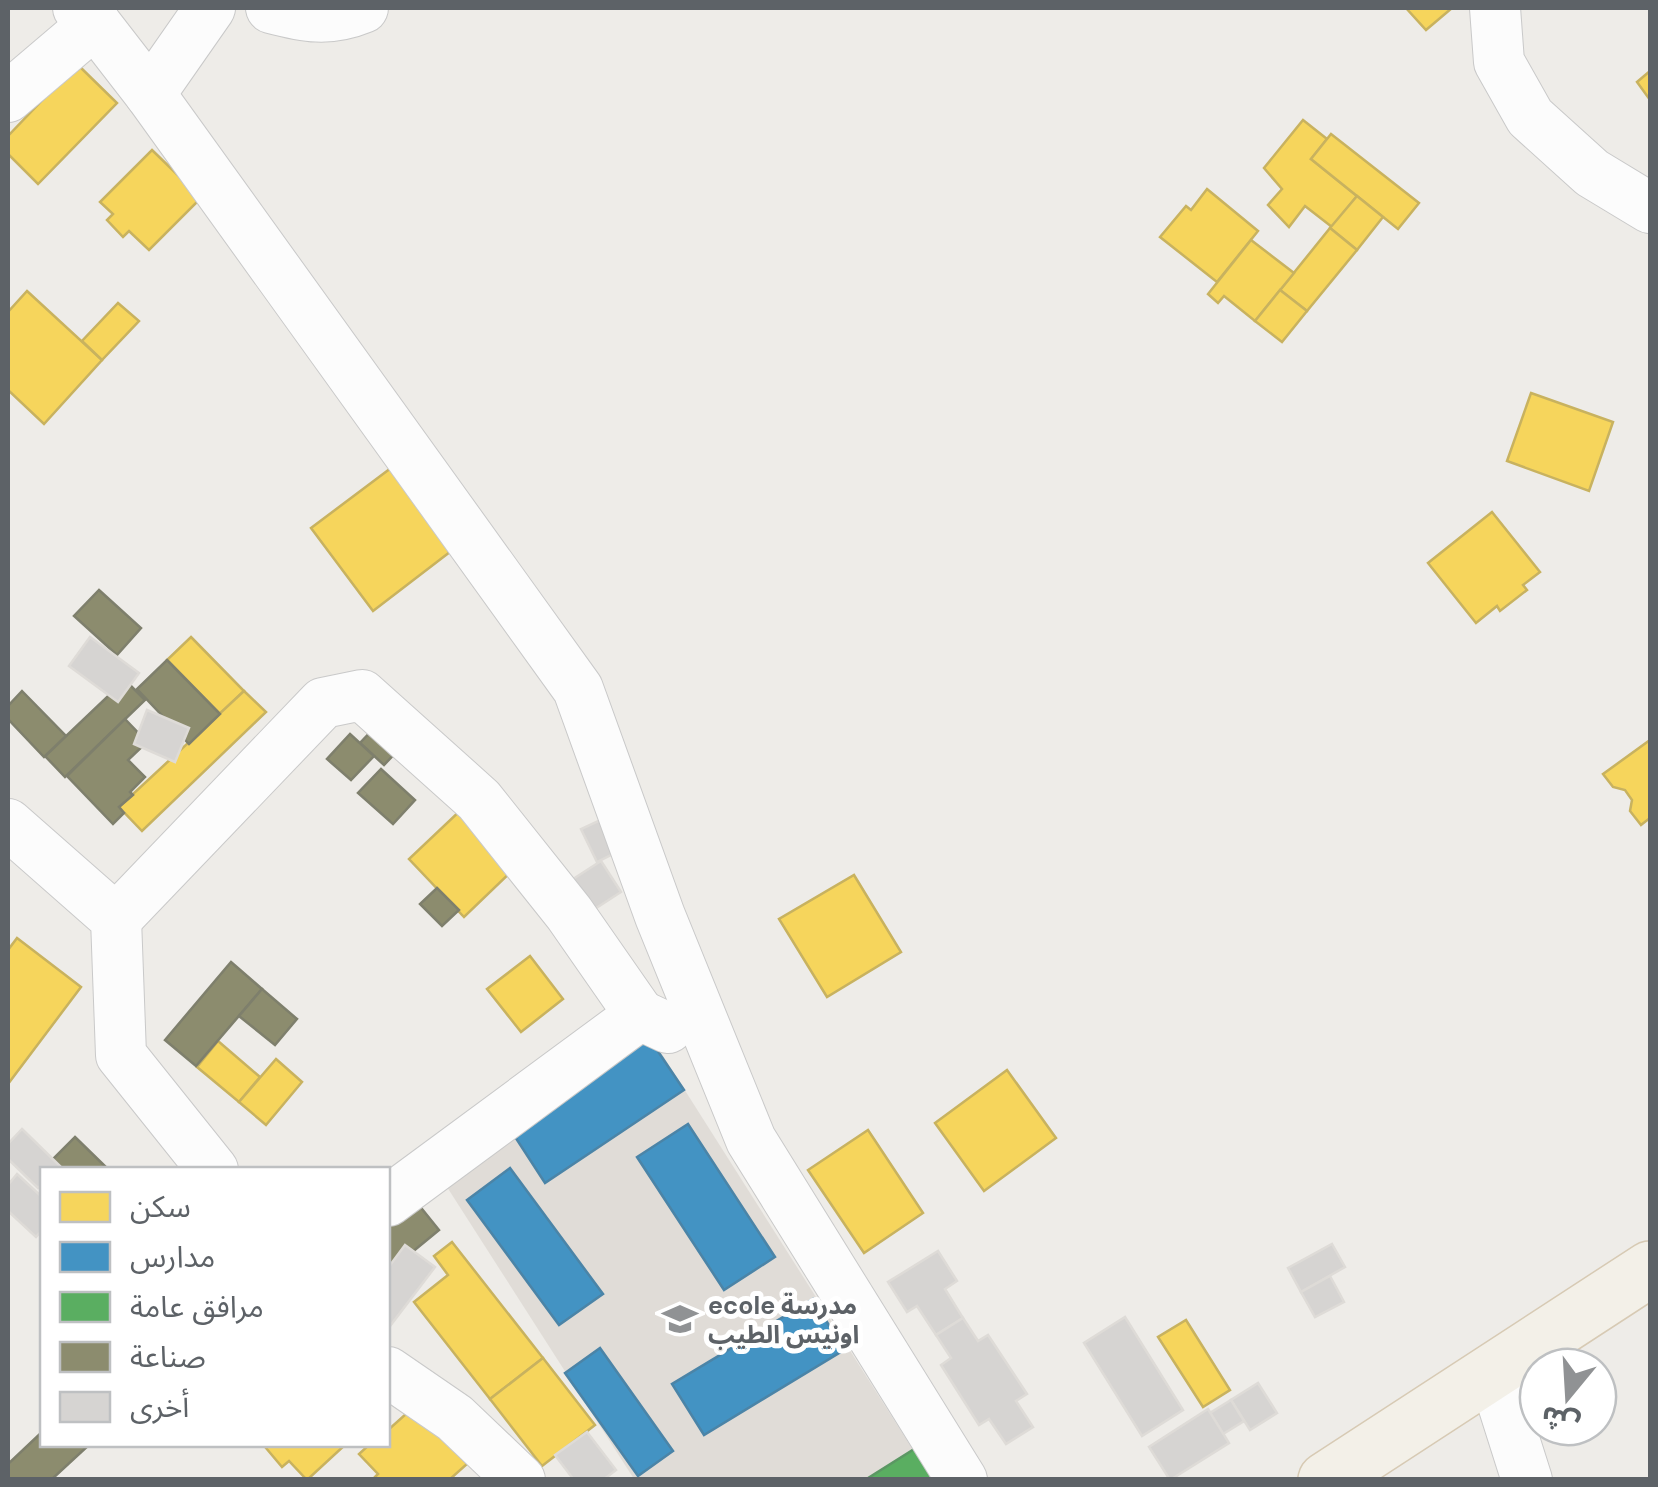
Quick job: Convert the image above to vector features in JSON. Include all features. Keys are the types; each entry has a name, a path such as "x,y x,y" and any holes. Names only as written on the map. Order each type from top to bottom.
{"main road":[{"path":"1326,1480 1650,1269"}],"street":[{"path":"150,94 210,8"},
{"path":"271,8 315,19 344,16 363,8"},
{"path":"1495,8 1499,62 1530,117 1592,173 1650,208"},
{"path":"8,96 87,15 150,94 578,689 660,916 751,1140 962,1480"},
{"path":"211,1167 121,1055 116,919 323,704 362,695 478,800 569,914 640,1015 714,1048"},
{"path":"8,824 116,919"},
{"path":"390,1200 640,1015"},
{"path":"390,1373 454,1418 520,1480"},
{"path":"1493,1373 1528,1480"}],"shaded area":[{"name":"ecole مدرسة اونيس الطيب","path":"646,1029 913,1450 866,1479 634,1479 447,1187"}],"building: سكن":[{"path":"1406,8 1452,8 1426,30"},
{"path":"77,64 117,103 38,184 8,154 8,136"},
{"path":"1650,71 1650,100 1637,82"},
{"path":"1303,120 1327,139 1311,159 1357,196 1332,227 1305,206 1289,227 1268,205 1282,189 1264,168"},
{"path":"1331,134 1419,203 1398,229 1311,159"},
{"path":"152,150 185,182 211,188 149,250 129,231 123,237 107,220 113,214 100,202"},
{"path":"1207,189 1258,231 1217,282 1160,237 1186,206 1191,210"},
{"path":"1357,196 1383,217 1357,250 1330,228"},
{"path":"1330,228 1357,250 1307,311 1280,290"},
{"path":"1251,240 1294,273 1255,321 1224,296 1218,303 1208,294"},
{"path":"1280,290 1307,311 1282,342 1255,321"},
{"path":"27,291 102,360 44,424 8,390 8,312"},
{"path":"118,303 139,321 102,360 82,341"},
{"path":"1531,393 1613,422 1589,491 1507,461"},
{"path":"395,465 459,545 373,611 311,528"},
{"path":"1492,512 1540,572 1523,585 1527,590 1476,623 1428,563"},
{"path":"191,637 244,691 220,714 167,660"},
{"path":"244,691 266,712 142,831 119,807"},
{"path":"1650,740 1650,818 1641,825 1630,811 1632,800 1625,790 1613,787 1603,774"},
{"path":"465,806 520,863 464,917 409,859"},
{"path":"854,875 901,952 827,997 779,919"},
{"path":"17,938 81,987 8,1084 8,950"},
{"path":"530,956 563,999 521,1032 487,989"},
{"path":"218,1041 260,1077 239,1102 197,1067"},
{"path":"276,1059 302,1082 266,1125 239,1102"},
{"path":"1007,1070 1056,1138 984,1191 935,1123"},
{"path":"868,1130 923,1213 864,1253 808,1170"},
{"path":"452,1242 543,1358 490,1399 414,1302 448,1275 434,1256"},
{"path":"1186,1320 1230,1390 1203,1407 1158,1337"},
{"path":"543,1358 595,1425 542,1466 490,1399"},
{"path":"416,1405 467,1464 449,1480 372,1480 378,1474 359,1454 367,1447 390,1447 390,1428"},
{"path":"343,1447 307,1480 289,1461 282,1467 266,1448"}],"building: مدارس":[{"path":"647,1035 684,1090 545,1183 508,1126"},
{"path":"688,1124 775,1257 724,1290 637,1157"},
{"path":"510,1168 603,1294 559,1325 467,1200"},
{"path":"813,1299 844,1350 704,1435 672,1384"},
{"path":"600,1348 673,1451 638,1476 565,1373"}],"building: مرافق عامة":[{"path":"919,1446 940,1480 865,1480"}],"building: صناعة":[{"path":"99,590 141,628 117,655 74,616"},
{"path":"167,660 220,714 189,744 137,689"},
{"path":"125,680 145,700 65,777 45,756"},
{"path":"22,691 66,736 44,757 8,719 8,706"},
{"path":"125,719 147,742 128,760 145,777 119,807 124,813 113,824 67,776"},
{"path":"380,722 404,744 384,765 360,743"},
{"path":"350,734 374,756 351,780 327,759"},
{"path":"381,769 415,800 393,824 358,793"},
{"path":"437,888 459,910 442,926 420,904"},
{"path":"231,962 262,989 196,1066 165,1040"},
{"path":"262,989 297,1019 275,1045 239,1016"},
{"path":"75,1137 106,1167 59,1167 53,1159"},
{"path":"418,1204 439,1230 390,1270 390,1226"},
{"path":"40,1434 40,1447 87,1447 51,1480 8,1480 8,1464"}],"building: أخرى":[{"path":"90,637 139,673 118,702 69,666"},
{"path":"147,710 189,728 175,762 134,744"},
{"path":"605,818 621,850 597,862 581,829"},
{"path":"601,861 621,892 590,912 570,881"},
{"path":"22,1129 60,1166 40,1167 38,1188 8,1159 8,1144"},
{"path":"17,1174 40,1195 40,1232 36,1237 8,1211 8,1185"},
{"path":"1332,1244 1345,1267 1301,1292 1288,1268"},
{"path":"405,1245 435,1267 390,1326 390,1265"},
{"path":"938,1251 957,1281 945,1289 963,1318 936,1335 917,1306 907,1312 888,1282"},
{"path":"1330,1276 1344,1302 1315,1317 1301,1292"},
{"path":"1125,1317 1183,1410 1142,1436 1084,1343"},
{"path":"963,1318 978,1341 988,1335 1027,1394 1016,1401 1033,1427 1006,1444 989,1419 979,1425 941,1365 951,1358 936,1335"},
{"path":"1258,1383 1277,1413 1250,1430 1231,1400"},
{"path":"1231,1400 1244,1421 1223,1434 1210,1413"},
{"path":"1208,1409 1229,1443 1170,1480 1149,1447"},
{"path":"587,1432 616,1470 603,1480 574,1480 555,1455"}],"place":[{"name":"ecole مدرسة اونيس الطيب","path":"680,1319"}]}
